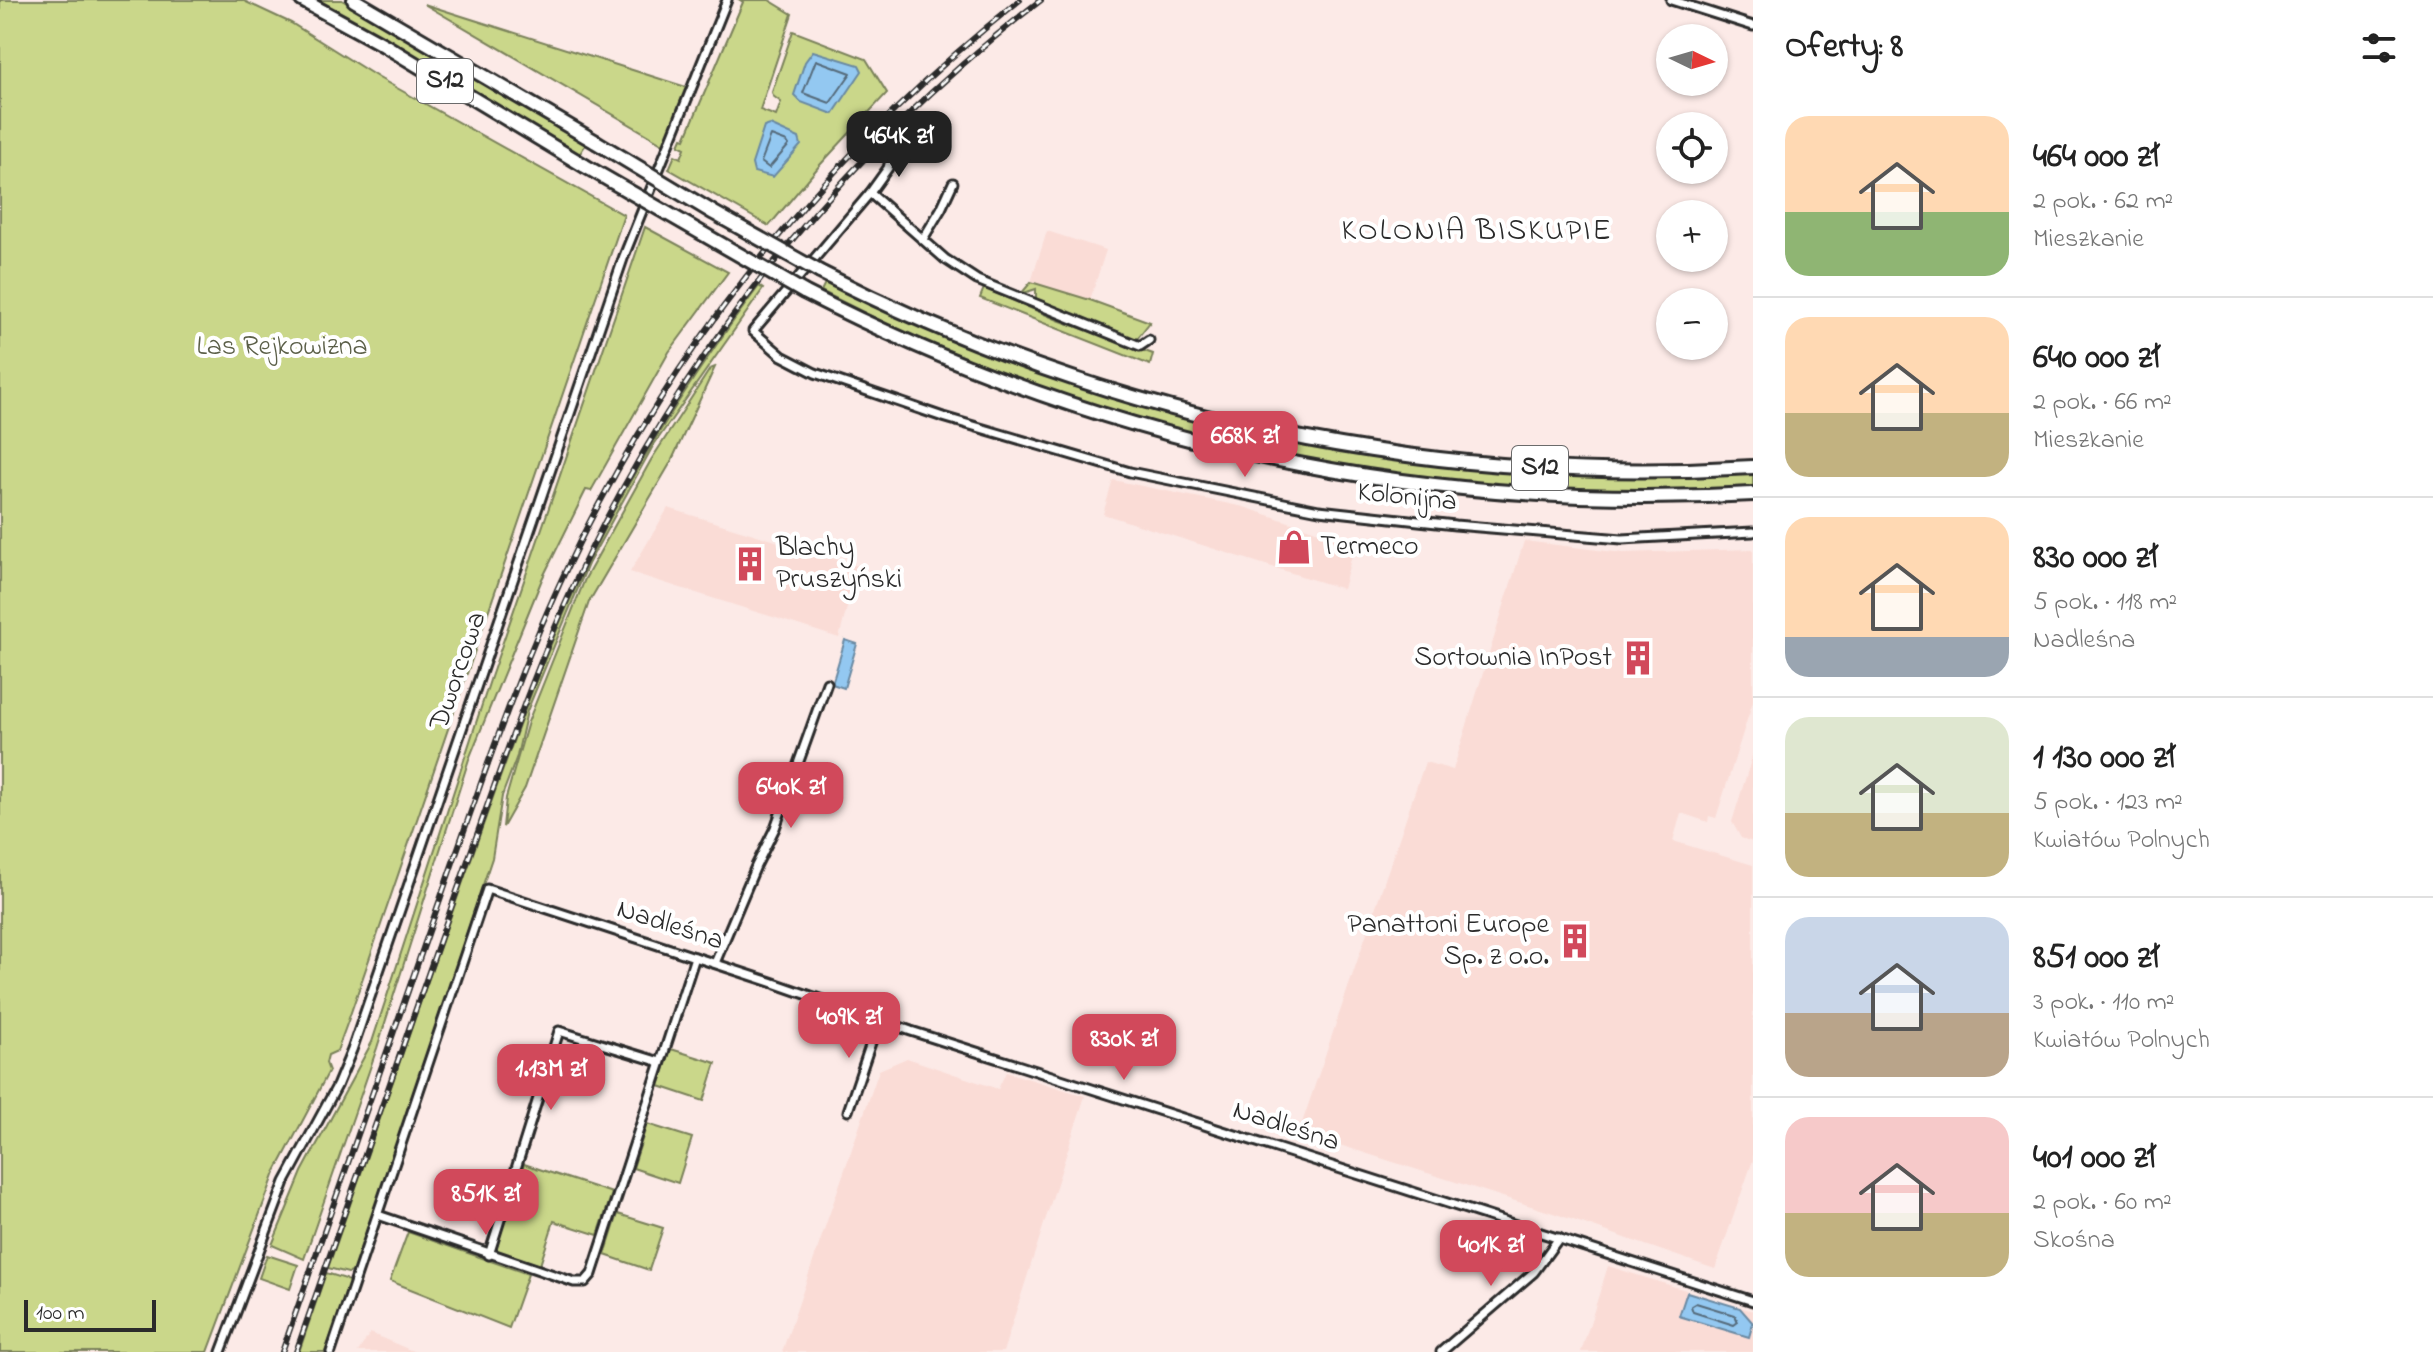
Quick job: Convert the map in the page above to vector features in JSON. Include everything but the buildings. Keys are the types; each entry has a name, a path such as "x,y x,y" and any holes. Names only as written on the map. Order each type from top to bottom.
{"highway":[{"name":"S12","path":"302,0 804,292 902,340 1015,386 1141,428 1266,459 1380,479 1491,492 1640,498 1753,494"},
{"name":"S12","path":"354,0 714,213 820,272 934,326 1040,368 1171,408 1279,434 1393,453 1505,466 1639,471 1753,467"}],"street":[{"name":"Dworcowa","path":"221,1352 285,1182 337,1086 352,1050 624,256 727,0"},
{"path":"1671,0 1753,26"},
{"path":"893,148 888,168 870,193 960,270 999,291 1140,346 1149,340"},
{"path":"923,239 953,183"},
{"name":"Kolonijna","path":"870,193 753,331 782,356 815,373 943,417 1130,472 1290,504 1386,518 1622,539 1753,532"},
{"path":"715,963 775,828 827,683"},
{"name":"Nadleśna","path":"378,1215 487,889 1753,1301"},
{"path":"331,1352 378,1215 574,1282 580,1283 589,1278 695,957"},
{"path":"848,1111 879,1019"},
{"path":"489,1255 559,1031 660,1062"},
{"path":"1441,1352 1534,1272 1559,1238"}],"shaded area":[{"path":"1047,231 1106,250 1090,300 1031,282"},
{"path":"1113,480 1244,507 1355,544 1343,589 1103,514"},
{"name":"Blachy Pruszyński","path":"668,508 858,566 839,638 630,572"},
{"path":"1524,541 1623,553 1753,549 1753,701 1716,818 1709,816 1708,822 1681,813 1673,841 1753,865 1753,1160 1715,1269 1553,1213 1299,1132 1425,762 1453,770"},
{"path":"1753,754 1753,842 1741,838 1732,822"},
{"path":"907,1058 998,1089 1006,1072 1085,1096 1003,1352 782,1352 879,1070"},
{"path":"1608,1266 1753,1311 1753,1352 1581,1352"},
{"path":"370,1333 415,1352 358,1352"}],"green space":[{"name":"Las Rejkowizna","path":"0,0 242,0 291,23 379,78 624,215 348,1021 337,1051 328,1055 326,1063 329,1071 275,1173 208,1352 0,1352"},
{"path":"311,0 342,0 586,144 579,155"},
{"path":"740,0 769,0 792,14 760,110 776,116 781,102 772,92 793,31 866,59 887,93 769,226 669,169 675,155 681,158 685,148 679,145 682,138 685,139 743,2"},
{"path":"424,4 689,88 667,146"},
{"path":"645,227 728,272 669,352 591,491 586,490 542,579 469,759 377,1048 304,1259 272,1245 302,1172 372,1042 491,677"},
{"path":"826,281 1026,369 1155,411 1221,428 1356,454 1491,470 1608,476 1753,473 1753,488 1649,492 1530,489 1413,478 1243,449 1072,401 923,342 821,291"},
{"path":"1031,282 1150,322 1136,340 1036,300 1036,289 1021,294"},
{"path":"759,286 763,289 653,446 588,564 527,711 517,756 502,796 492,858 353,1272 328,1268 499,779 563,616 600,537 655,440 694,377"},
{"path":"984,288 1058,320 1153,354 1150,365 980,298"},
{"path":"715,367 671,462 589,602 525,788 503,827 506,798 528,722 585,579 651,460 710,369"},
{"path":"671,1049 716,1063 704,1101 659,1086"},
{"path":"647,1124 692,1138 678,1183 633,1168"},
{"path":"524,1164 612,1193 598,1235 554,1221 540,1265 495,1250"},
{"path":"618,1214 663,1228 649,1270 605,1255"},
{"path":"408,1232 528,1274 509,1328 390,1281"},
{"path":"267,1255 298,1265 290,1289 259,1278"},
{"path":"326,1273 346,1279 350,1284 325,1352 299,1352"}],"water":[{"path":"813,51 859,65 862,71 833,114 801,102 794,95 805,62"},
{"path":"770,125 799,138 801,145 773,177 754,172 752,164 764,127"},
{"path":"845,640 857,644 844,688 832,684"},
{"path":"1687,1292 1740,1308 1753,1323 1749,1337 1679,1316"}],"railway":[{"path":"282,1352 495,743 553,598 599,504 684,362 783,231 895,110 956,53 1020,0"},
{"path":"296,1352 520,715 576,581 639,460 685,385 735,313 789,244 908,115 1041,0"}],"place":[{"name":"Termeco","path":"1294,547"},
{"name":"Blachy Pruszyński","path":"750,564"},
{"name":"Sortownia InPost","path":"1638,658"},
{"name":"Panattoni Europe Sp. z o.o.","path":"1575,941"}],"district":[{"name":"KOLONIA BISKUPIE","path":"1477,232"}]}
